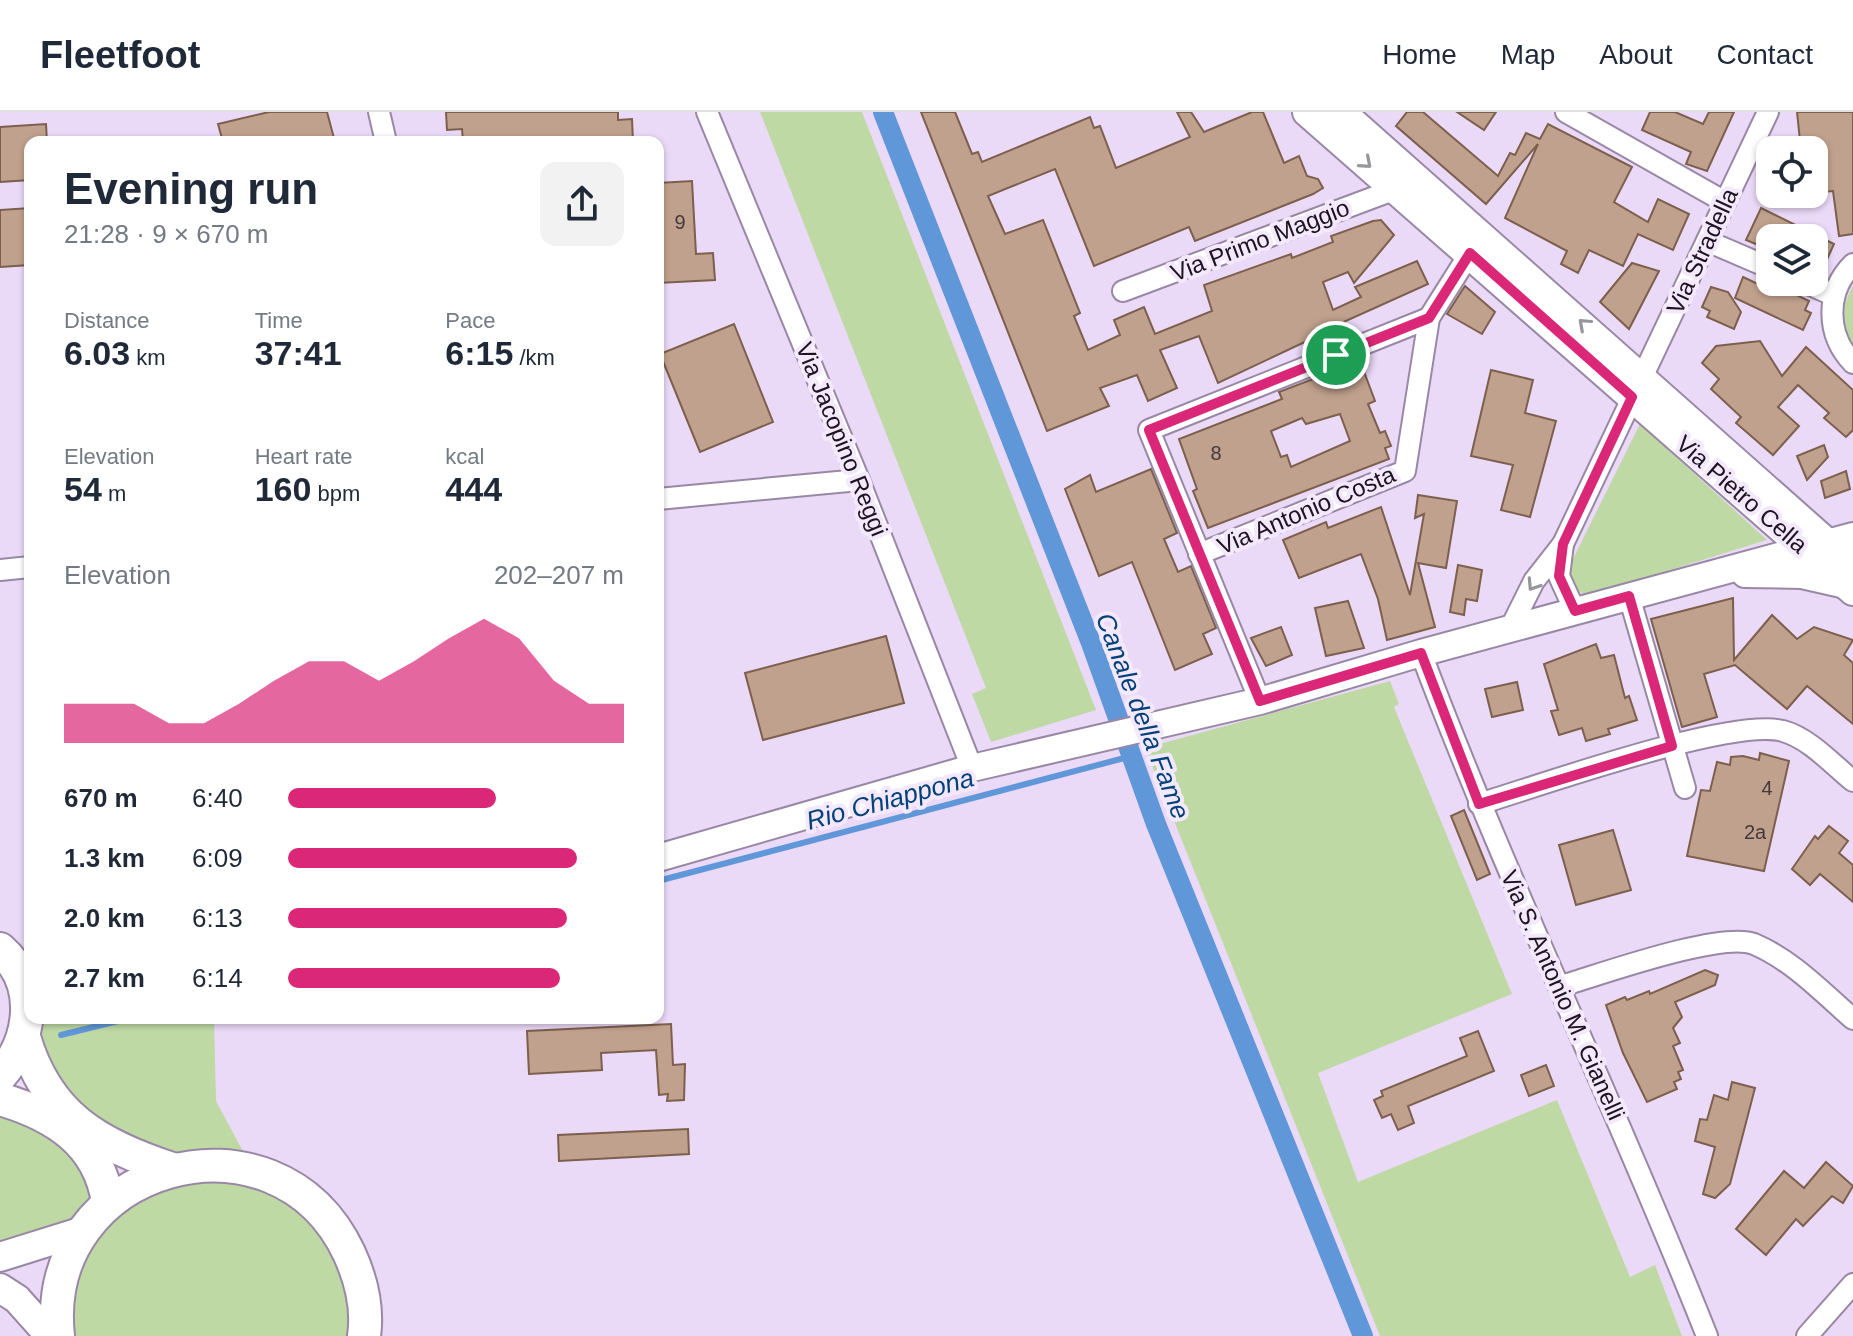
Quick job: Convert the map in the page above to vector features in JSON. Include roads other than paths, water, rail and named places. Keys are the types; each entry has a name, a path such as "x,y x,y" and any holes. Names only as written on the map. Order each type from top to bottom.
{"main road":[{"path":"1307,112 1470,253 1637,387"},
{"path":"1341,112 1637,387"},
{"name":"Via Pietro Cella","path":"1637,387 1826,543 1851,581"},
{"path":"12,955 24,996"},
{"path":"0,1076 14,1060 25,1024"},
{"path":"28,1024 43,1085 72,1118 103,1142 172,1169"},
{"path":"0,1099 32,1111 67,1131 92,1156 106,1191"},
{"path":"58,1336 57,1299 63,1275 106,1191 172,1169 219,1164 265,1174 307,1197 339,1232 359,1275 369,1331"},
{"path":"0,1257 83,1231"},
{"path":"0,1288 17,1299 50,1336"}],"street":[{"path":"379,112 385,136"},
{"name":"Via Jacopino Reggi","path":"707,112 859,480 972,768"},
{"path":"1566,112 1725,202"},
{"name":"Via Stradella","path":"1563,544 1768,112"},
{"name":"Via Primo Maggio","path":"1123,291 1396,189"},
{"path":"1707,241 1756,262"},
{"path":"1260,701 1149,430 1429,318 1470,253"},
{"path":"1853,264 1840,279 1833,295 1832,319 1841,351 1853,363"},
{"path":"1828,293 1833,295"},
{"name":"Via Antonio Costa","path":"1199,554 1405,471 1429,318"},
{"path":"664,498 859,480"},
{"path":"664,856 972,768 1260,701 1421,653 1826,543"},
{"path":"1563,544 1559,576 1575,611"},
{"path":"1510,629 1534,581 1563,544"},
{"path":"0,570 24,568"},
{"path":"1705,576 1802,575 1851,581"},
{"path":"1629,596 1685,788"},
{"name":"Via S. Antonio M. Gianelli","path":"1421,653 1479,804 1561,986 1707,1336"},
{"path":"1479,804 1672,746 1751,729 1784,731 1799,737 1853,781"},
{"path":"1561,986 1697,946 1751,943 1793,967 1853,1019"},
{"path":"1807,1336 1853,1284"}],"waterway":[{"name":"Canale della Fame","path":"883,112 1091,643 1156,824 1363,1336"},
{"name":"Rio Chiappona","path":"664,879 1132,756"},
{"name":"Rio Chiappona","path":"61,1035 106,1024"}]}
